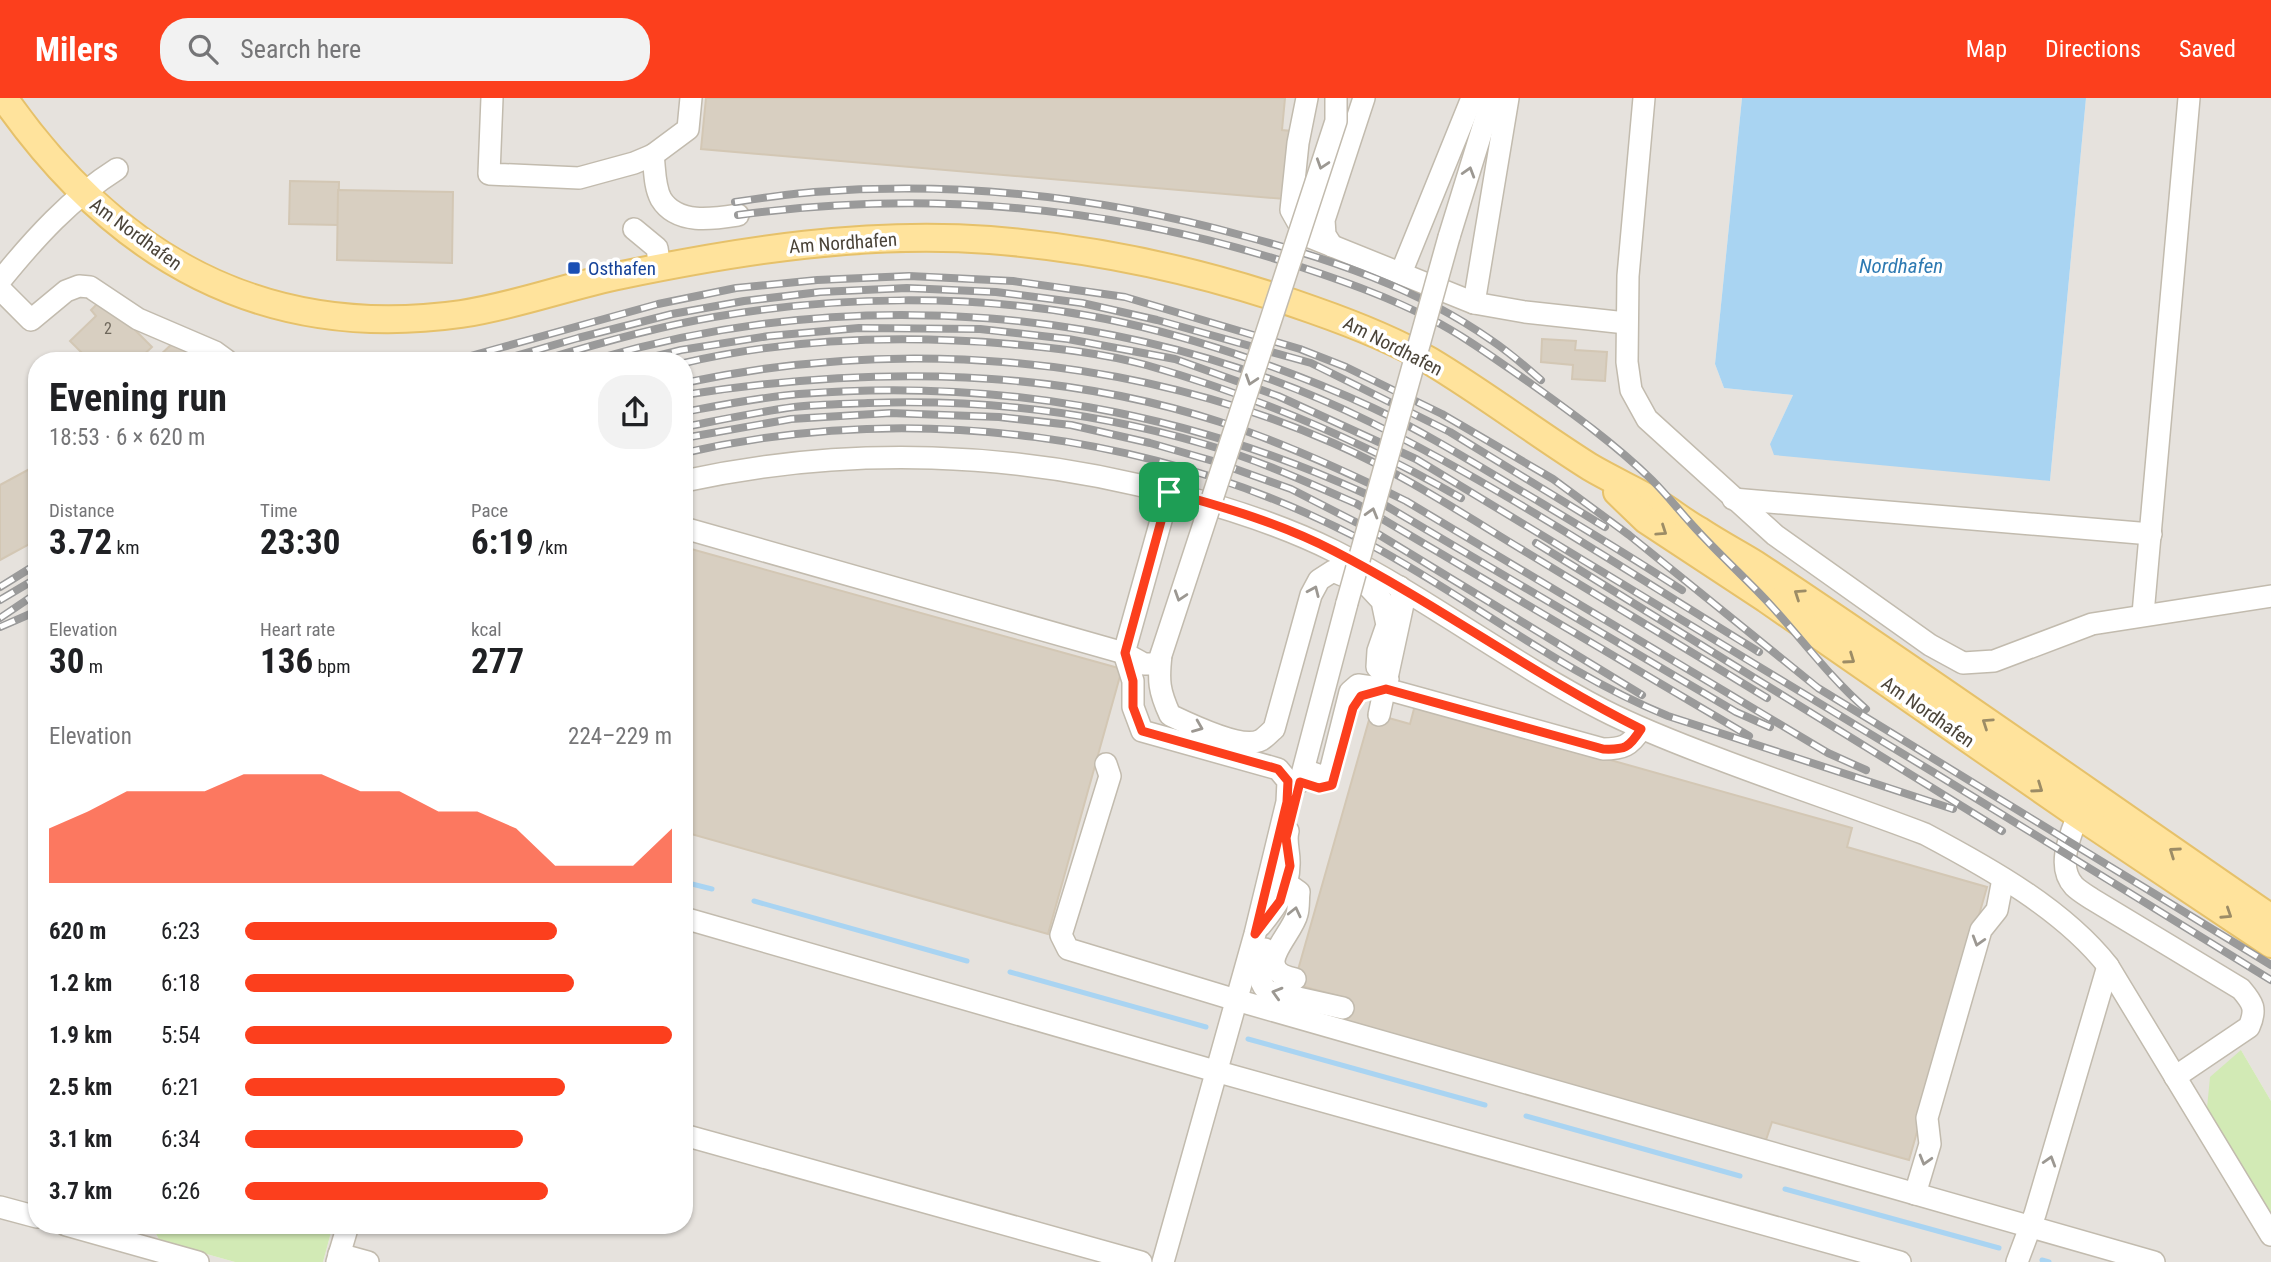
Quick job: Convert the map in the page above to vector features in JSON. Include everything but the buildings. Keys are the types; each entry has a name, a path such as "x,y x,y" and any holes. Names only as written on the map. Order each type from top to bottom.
{"main road":[{"name":"Am Nordhafen","path":"4,98 46,155 83,194 126,230 178,267 233,292 313,315 386,319 461,313 752,250 879,239 986,240 1083,251 1180,268 1263,292 1348,322 1426,359 1593,469 1658,504 1749,561 2271,918"},
{"name":"Am Nordhafen","path":"1593,469 1646,520 2271,944"}],"lane":[{"path":"492,98 489,174 579,178 653,155 688,129 691,98"},
{"path":"1307,98 1298,143 1291,210 1305,235 1474,303 1525,312 1626,323"},
{"path":"1177,741 1154,717 1150,678 1336,121 1336,98"},
{"path":"1332,246 1325,235 1324,220 1364,98"},
{"path":"1401,273 1472,98"},
{"path":"1343,1008 1267,991 1259,982 1259,969 1290,866 1286,838 1320,703 1449,237 1492,98"},
{"path":"1474,303 1508,98"},
{"path":"1644,98 1628,276 1626,323 1630,390 1647,419 1733,499 1786,543 1930,645 1963,663 1994,661 2092,624 2271,596"},
{"path":"2143,614 2189,98"},
{"path":"653,155 656,184 662,200 674,211 693,219 737,208"},
{"path":"0,281 34,240 83,194 117,169"},
{"path":"634,229 657,248 660,268"},
{"path":"0,289 31,320 66,291 79,286 90,287 138,319 215,352"},
{"path":"693,479 756,468 869,457 957,459 1045,466 1135,483 1238,511 1331,549 1400,587 1532,670 1641,729 1925,834 2026,893 2079,934 2108,966 2271,1236"},
{"path":"1169,492 1125,653 1133,681 1133,707 1142,731 1278,769 1287,766 1299,754 1313,732"},
{"path":"1733,499 2151,534"},
{"path":"693,531 1125,653 1144,664 1158,659"},
{"path":"1158,659 1160,692 1170,715 1201,729 1244,741 1260,741 1274,729 1311,594 1319,580 1334,571 1368,586 1382,601 1387,625 1378,651 1377,667 1387,684 1603,749 1622,750 1633,741 1641,729"},
{"path":"1379,715 1403,604 1400,587"},
{"path":"1302,776 1319,788 1332,785 1353,708 1361,696 1387,684 1402,662 1409,632 1416,619 1427,615 1454,622"},
{"path":"1106,764 1110,776 1061,935 1068,949 1237,1000 2154,1262"},
{"path":"1163,1262 1255,934 1287,802 1288,781 1278,769"},
{"path":"2078,815 2064,869 2072,885 2241,989 2252,1002 2254,1016 2249,1027 2175,1077"},
{"path":"1915,1194 1930,1144 1927,1118 1981,930 1997,910 2003,879"},
{"path":"1255,934 1283,892"},
{"path":"1283,892 1299,892 1297,916 1275,950 1275,966 1283,977 1296,979"},
{"path":"693,921 1215,1071 1900,1262"},
{"path":"2017,1262 2031,1227 2108,966"},
{"path":"693,1138 1141,1262"},
{"path":"0,1207 28,1215"},
{"path":"98,1234 198,1262"},
{"path":"345,1234 338,1258 368,1262"}],"shaded area":[{"path":"0,98 1742,98 1715,364 1724,388 1793,395 1770,444 2050,481 2086,98 2271,98 2271,1101 2241,1050 2271,1217 2271,1262 323,1262 331,1234 693,1234 693,352 28,352 28,1234 156,1234 160,1241 235,1262 0,1262"}],"green space":[{"path":"2241,1050 2271,1101 2271,1217 2207,1108 2210,1077"},
{"path":"156,1234 331,1234 323,1262 235,1262 160,1241"}],"water":[{"name":"Nordhafen","path":"1742,98 2086,98 2050,481 1774,455 1770,444 1793,395 1724,388 1715,364"}],"waterway":[{"path":"693,884 712,889"},
{"path":"754,901 967,961"},
{"path":"1010,972 1206,1027"},
{"path":"1248,1039 1485,1105"},
{"path":"1526,1116 1740,1176"},
{"path":"1785,1189 1999,1248"},
{"path":"2042,1260 2049,1262"}],"railway":[{"path":"735,202 804,193 869,189 977,191 1085,202 1191,222 1340,265 1403,290 1463,322 1504,349 1541,380"},
{"path":"738,215 810,207 951,204 1021,208 1091,217 1160,229 1229,246 1315,272 1415,311 1482,350 1593,429 1638,467 1866,709"},
{"path":"485,352 658,304 736,288 817,280 909,276 1013,281 1125,297 1300,349 1346,367 1442,414 1553,479 1629,535 1818,688 2271,965"},
{"path":"530,352 672,314 744,301 820,292 907,288 996,292 1082,303 1157,320 1311,363 1450,432 1605,527"},
{"path":"571,352 692,321 760,310 854,302 902,300 998,304 1125,323 1234,353 1306,379 1373,408 1463,456 1682,590"},
{"path":"625,352 690,336 788,321 888,315 988,318 1086,330 1184,352 1278,382 1370,422 1420,448 1519,504 1759,652"},
{"path":"673,352 769,336 859,328 980,329 1068,339 1175,359 1278,396 1416,459 2271,980"},
{"path":"693,361 764,348 887,339 969,341 1095,354 1187,377 1268,406 1347,439 1461,498"},
{"path":"693,381 765,369 847,361 930,359 1013,363 1095,373 1176,390 1256,413 1333,443 1382,467 1767,698"},
{"path":"693,394 818,380 886,376 954,377 1021,381 1089,390 1220,422 1314,458 1406,501 1828,753 1866,770"},
{"path":"693,410 799,394 872,390 945,391 1089,407 1160,422 1229,442 1366,494 1736,712 1770,727"},
{"path":"693,425 803,406 953,403 1080,416 1204,444 1262,464 1357,504 1749,736"},
{"path":"693,436 791,419 890,413 999,417 1071,425 1150,443 1213,461 1291,489 1373,531 1642,695"},
{"path":"693,451 771,437 859,429 947,429 1036,437 1123,453 1209,476 1291,507 1371,545 1554,657 1629,699 1668,716 1953,809"},
{"path":"1536,543 2002,831"},
{"path":"0,587 28,570"},
{"path":"0,600 28,583"},
{"path":"0,618 28,599"},
{"path":"0,627 28,615"}],"place":[{"name":"Osthafen","path":"574,268"}],"route":[{"path":"1169,492 1238,511 1331,549 1400,587 1532,670 1641,729 1633,741 1622,750 1603,749 1386,689 1361,696 1353,708 1338,773 1332,785 1319,788 1300,782 1286,838 1290,866 1280,901 1255,934 1287,802 1288,781 1278,769 1142,731 1133,707 1133,681 1125,653 1169,492"}]}
